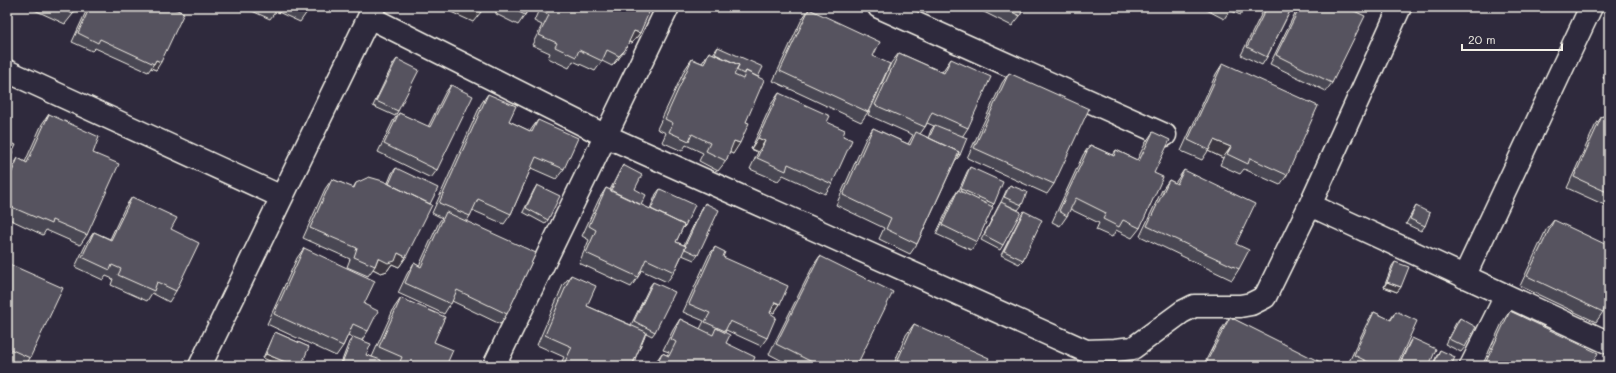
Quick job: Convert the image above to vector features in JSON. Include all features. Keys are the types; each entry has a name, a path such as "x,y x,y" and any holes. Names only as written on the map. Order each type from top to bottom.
{"street":[{"path":"494,366 668,7"},
{"path":"879,7 1165,135"},
{"path":"200,366 372,12 606,136 1086,351 1133,348 1182,312 1194,306 1240,306 1252,304 1265,297 1310,205 1400,7"},
{"path":"1464,277 1591,7"},
{"path":"7,71 282,197"},
{"path":"1310,205 1609,343"},
{"path":"1471,366 1506,296"}],"building":[{"path":"58,7 76,7 73,14"},
{"path":"90,7 171,7 184,13 161,62 156,60 154,64 100,39 98,43 78,33"},
{"path":"297,7 309,7 307,12"},
{"path":"470,7 483,7 481,12"},
{"path":"509,7 529,7 525,15"},
{"path":"542,7 651,8 640,33 634,31 625,50 619,56 607,50 602,61 579,50 576,57 555,47 557,43 539,35 549,15 541,11"},
{"path":"1002,7 1024,7 1020,16"},
{"path":"1267,7 1292,7 1267,57 1247,47"},
{"path":"1300,7 1346,7 1365,16 1332,83 1276,55"},
{"path":"809,9 880,42 873,56 890,64 868,112 780,71"},
{"path":"718,47 763,67 758,77 746,71 744,74 736,70 739,65 715,54"},
{"path":"709,52 739,65 734,75 743,79 746,71 764,80 746,122 749,123 740,143 734,141 726,161 706,151 710,143 692,134 689,141 669,132 673,123 665,119 692,59 704,64"},
{"path":"899,53 944,73 951,59 991,77 968,128 932,112 925,127 875,105"},
{"path":"397,59 419,70 398,111 376,101"},
{"path":"1223,63 1318,106 1287,175 1250,158 1248,164 1227,154 1231,147 1214,140 1209,150 1188,140"},
{"path":"1009,73 1089,109 1054,184 974,148"},
{"path":"451,85 473,96 437,170 384,144 399,113 430,127"},
{"path":"779,93 830,116 827,122 845,130 843,136 852,140 832,184 788,164 786,171 757,158 765,141 758,138"},
{"path":"488,94 516,106 509,121 532,132 538,120 578,138 564,169 536,157 511,214 478,199 470,216 439,203"},
{"path":"49,114 99,137 93,153 119,164 87,235 52,220 51,224 7,205 7,183 18,158 27,163"},
{"path":"1602,116 1609,119 1609,193 1574,177"},
{"path":"935,125 967,138 960,155 958,154 959,152 929,138"},
{"path":"873,128 910,145 916,132 959,152 917,244 886,229 891,218 843,195"},
{"path":"1153,132 1170,140 1154,173 1163,177 1140,228 1123,220 1119,227 1103,219 1106,213 1076,198 1067,216 1059,211 1090,145 1114,156 1116,150 1139,161"},
{"path":"7,141 16,145 7,164"},
{"path":"623,165 642,175 635,189 646,195 641,205 611,191"},
{"path":"970,167 1003,182 994,204 961,189"},
{"path":"396,168 438,188 430,204 389,184"},
{"path":"1184,170 1255,204 1236,244 1249,250 1239,269 1147,226 1169,180 1177,184"},
{"path":"369,177 383,181 432,205 406,257 398,253 395,261 388,263 378,258 375,266 354,257 357,248 310,228 332,179 354,188 356,183"},
{"path":"537,185 560,196 548,220 526,208"},
{"path":"1010,185 1027,192 1022,205 1004,197"},
{"path":"606,188 684,225 676,242 686,246 674,272 646,259 638,277 586,253 596,230 589,226"},
{"path":"660,189 695,205 685,226 651,209"},
{"path":"958,190 993,207 977,242 942,225"},
{"path":"132,197 177,218 171,229 199,243 176,291 157,282 154,291 118,275 121,269 112,265 110,270 82,257 94,232 111,240"},
{"path":"1001,202 1021,212 1003,245 984,235"},
{"path":"705,203 719,210 698,255 685,249 685,246"},
{"path":"1416,206 1430,213 1425,226 1410,219"},
{"path":"1024,211 1042,220 1023,260 1004,251"},
{"path":"446,212 536,253 507,314 457,290 451,304 405,283 414,263 421,267"},
{"path":"1554,220 1609,246 1609,300 1603,312 1527,276"},
{"path":"715,247 725,252 723,257 788,286 780,304 775,302 770,313 776,317 767,338 730,321 725,331 705,322 710,313 689,304"},
{"path":"304,248 375,281 364,304 378,311 368,331 353,324 343,346 274,314"},
{"path":"820,256 893,292 857,365 860,366 820,366 776,344"},
{"path":"1395,262 1409,267 1401,287 1387,282"},
{"path":"9,264 63,288 30,358 10,349 7,355 7,267"},
{"path":"571,275 596,286 587,306 646,332 632,366 563,366 572,347 545,335"},
{"path":"653,282 675,292 655,332 634,321"},
{"path":"401,298 445,317 434,342 453,350 446,366 398,366 402,357 379,347"},
{"path":"1396,311 1417,321 1397,365 1399,366 1376,366 1354,355 1374,312 1391,320"},
{"path":"1510,311 1598,353 1591,366 1484,366"},
{"path":"1230,317 1324,364 1323,366 1211,366 1206,363"},
{"path":"1460,318 1476,327 1465,347 1449,339"},
{"path":"680,319 713,335 716,328 730,335 726,343 755,357 751,366 656,366 662,353 669,356 676,342 671,339"},
{"path":"914,324 989,358 985,366 895,366"},
{"path":"275,332 309,347 301,366 295,366 266,354"},
{"path":"353,337 371,344 366,355 381,360 378,366 341,366"},
{"path":"1412,338 1436,349 1429,366 1399,366"},
{"path":"1440,350 1455,357 1451,366 1433,366"}]}
